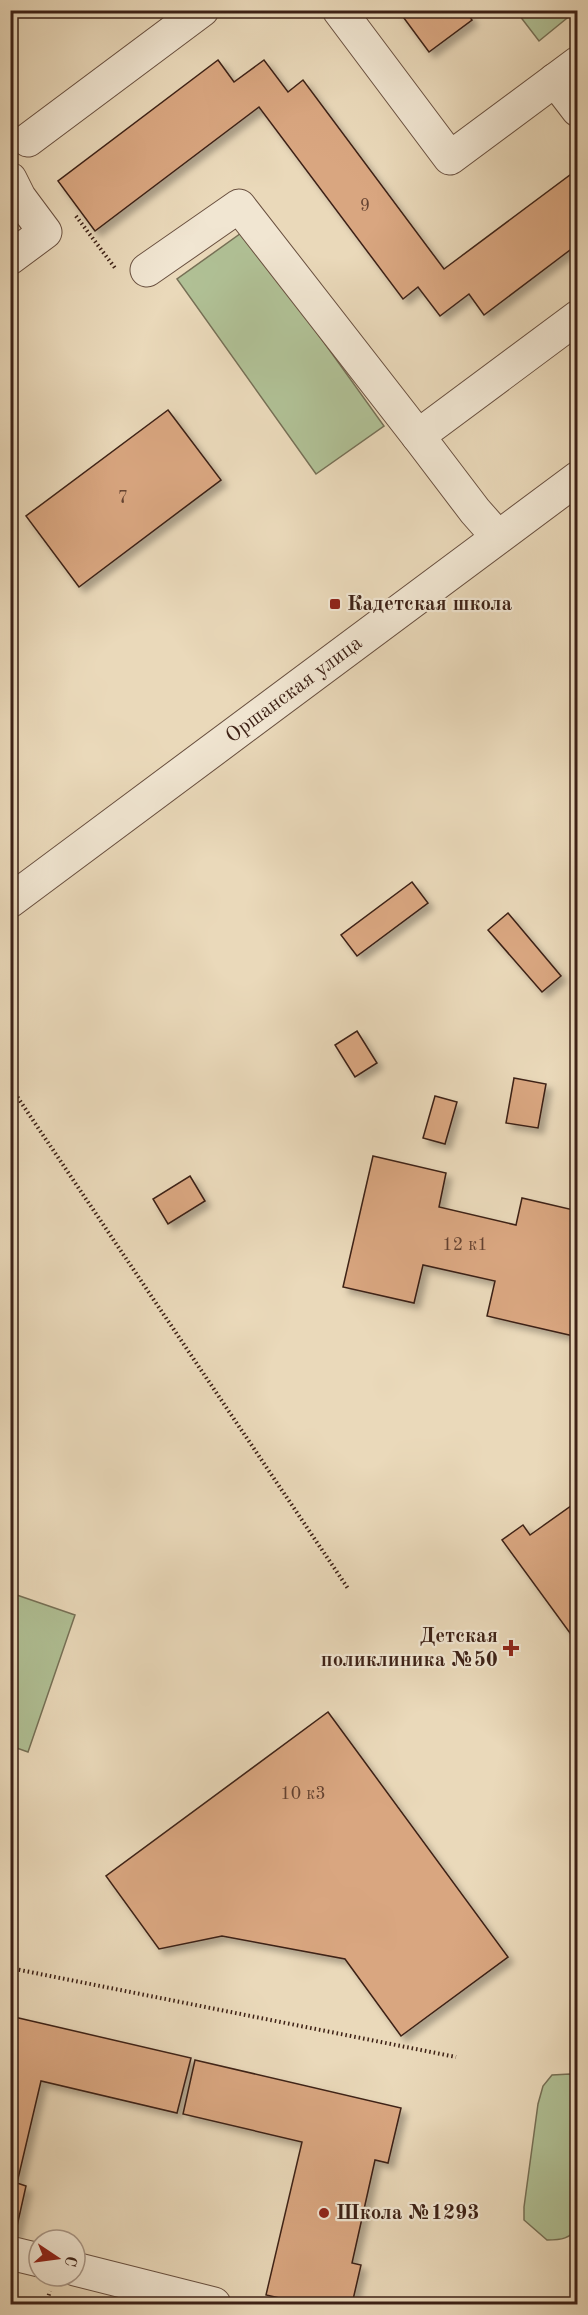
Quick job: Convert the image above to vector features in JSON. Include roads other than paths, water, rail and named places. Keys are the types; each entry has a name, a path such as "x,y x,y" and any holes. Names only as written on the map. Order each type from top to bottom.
{"street":[{"path":"27,140 202,10"},
{"path":"339,10 450,158 566,71 578,110"},
{"path":"10,179 19,197 45,232 10,258"},
{"path":"147,270 240,206 475,511 498,537"},
{"path":"418,436 578,316"},
{"name":"Оршанская улица","path":"10,902 578,478"},
{"path":"10,2253 27,2257"},
{"path":"87,2272 214,2304"}],"place":[{"name":"Кадетская школа","path":"335,604"},
{"name":"Детская поликлиника №50","path":"511,1648"},
{"name":"Школа №1293","path":"324,2213"}]}
